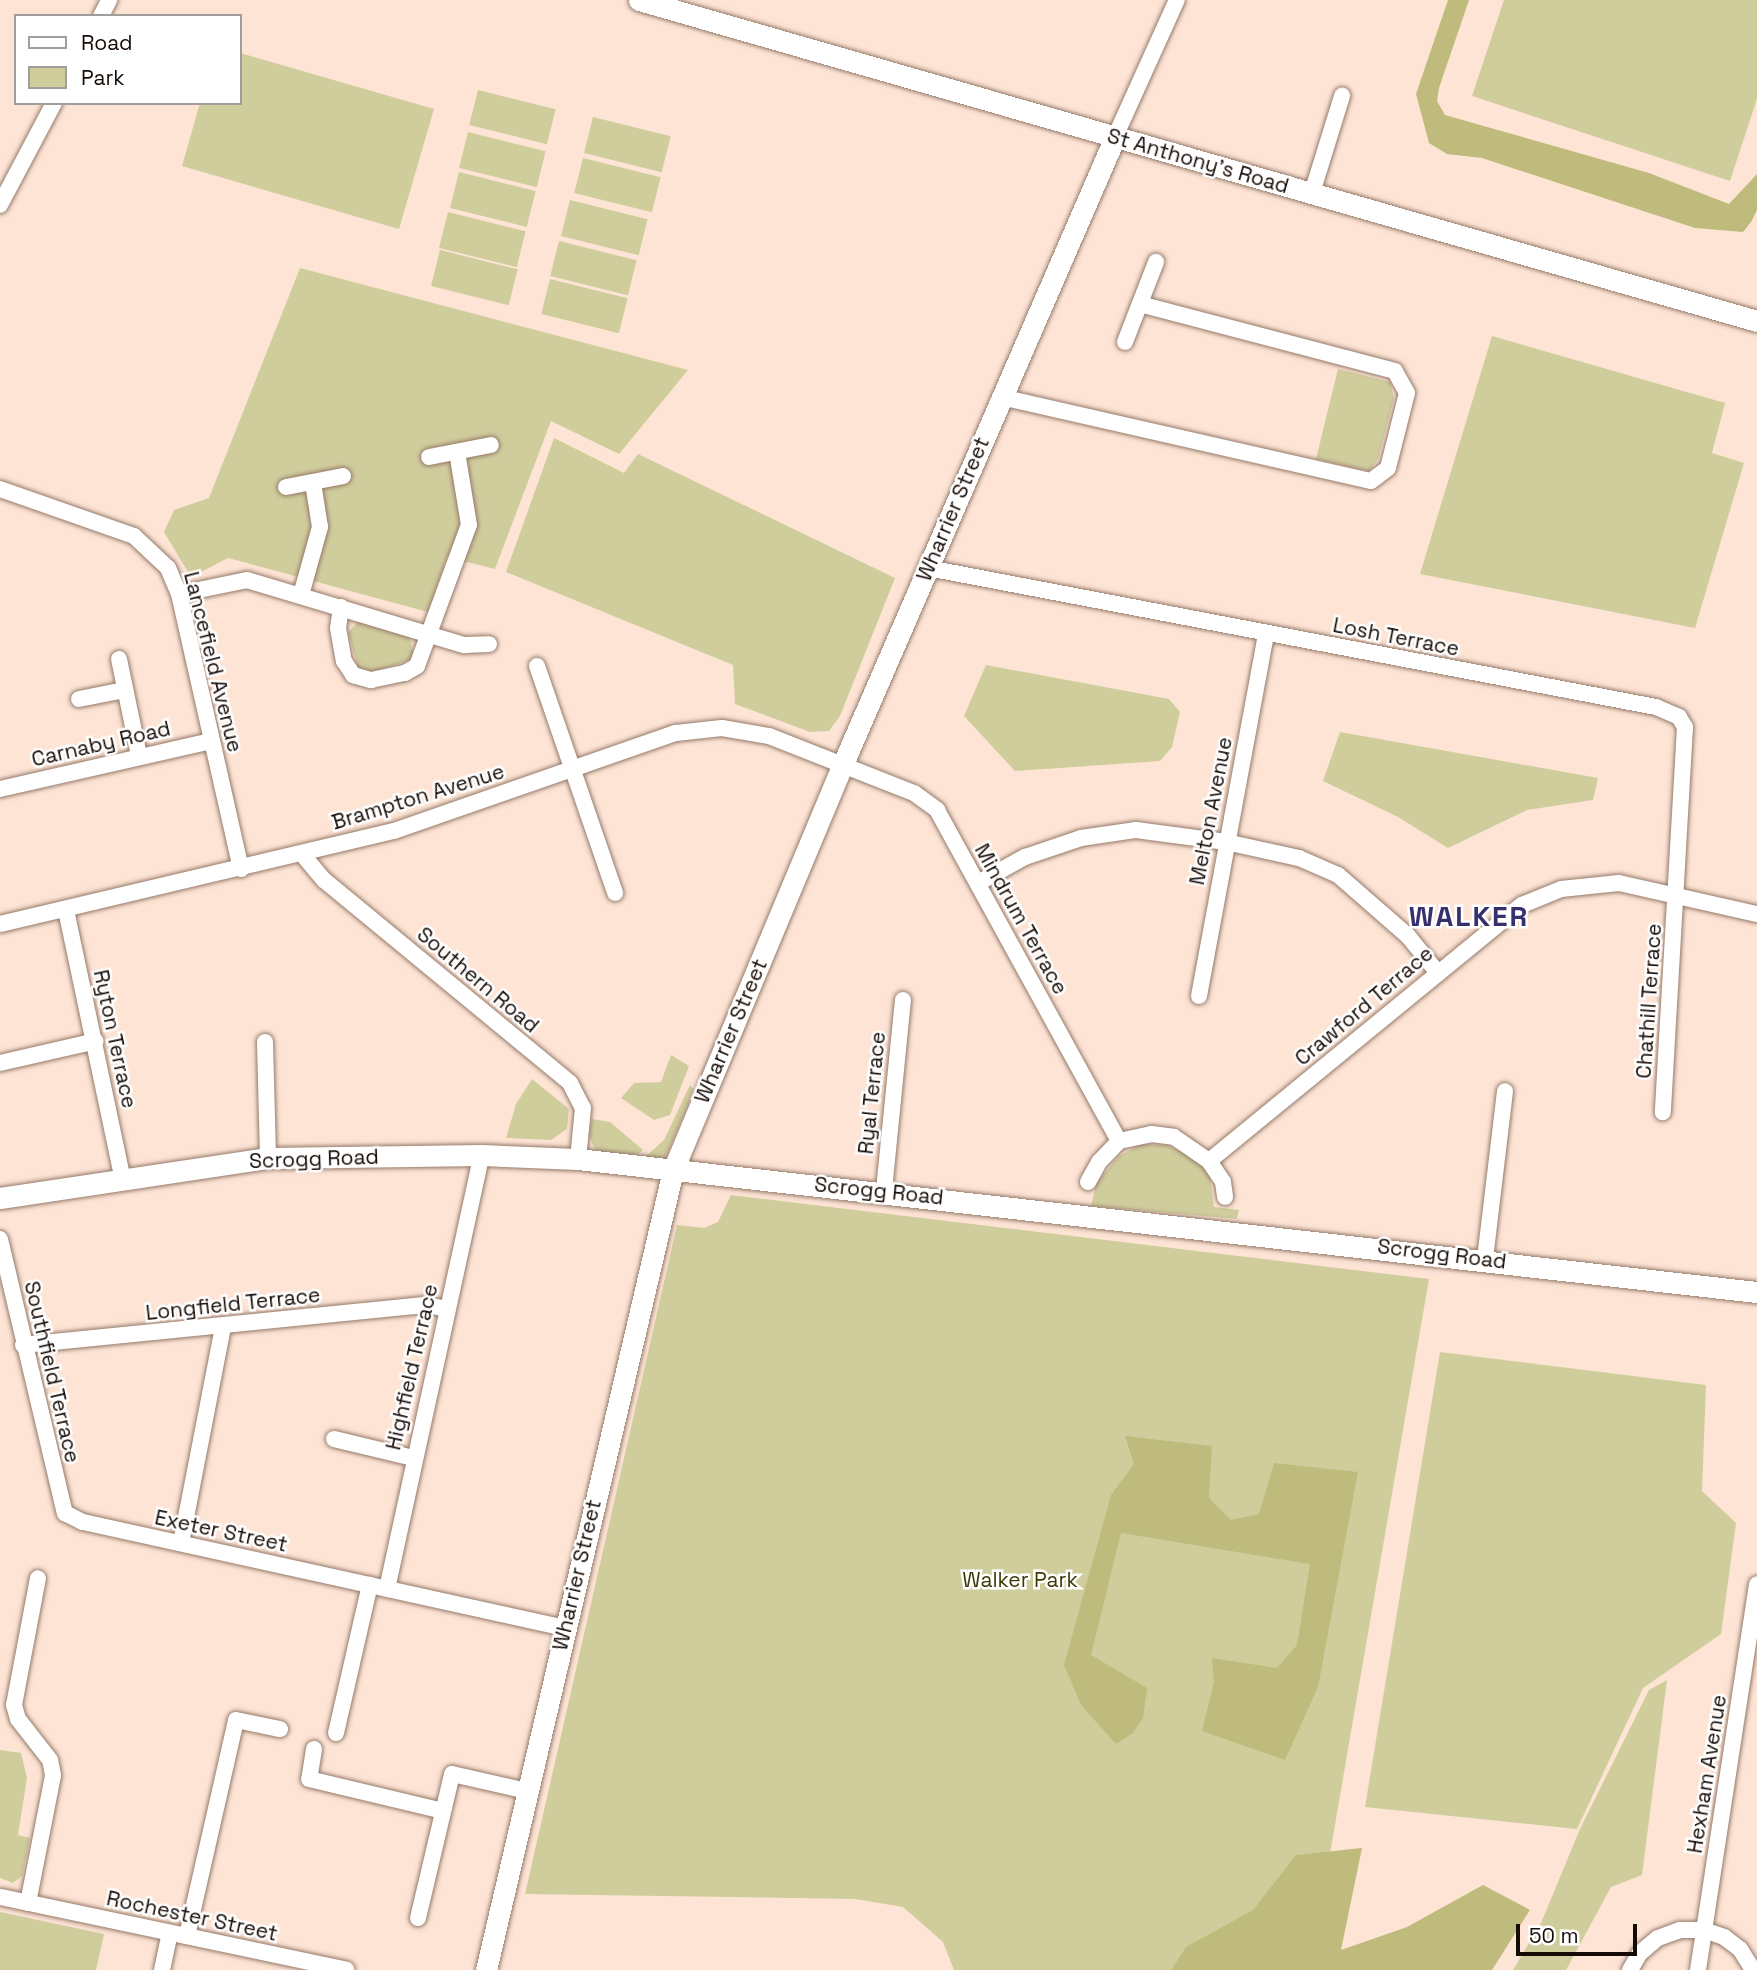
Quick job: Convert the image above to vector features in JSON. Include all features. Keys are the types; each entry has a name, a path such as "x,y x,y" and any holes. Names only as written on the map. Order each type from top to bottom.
{"street":[{"name":"St Anthony's Road","path":"639,0 1757,321"},
{"path":"1115,137 1177,0"},
{"path":"1312,193 1342,96"},
{"path":"0,205 53,105"},
{"name":"Wharrier Street","path":"485,1970 673,1170 842,766 1115,137"},
{"path":"1125,342 1156,262"},
{"path":"1001,397 1371,481 1388,468 1407,393 1395,371 1140,304"},
{"path":"429,457 491,445"},
{"path":"341,607 338,628 344,661 353,675 365,680 412,670 430,634 469,525 457,452"},
{"path":"286,487 343,476"},
{"path":"301,595 320,527 313,483"},
{"name":"Lancefield Avenue","path":"0,489 134,536 168,568 179,594 241,869"},
{"name":"Losh Terrace","path":"928,568 1669,710 1685,726 1677,894"},
{"path":"179,594 238,579 301,595 464,645 489,644"},
{"name":"Melton Avenue","path":"1199,996 1266,633"},
{"path":"119,659 139,756"},
{"path":"537,666 574,767 615,893"},
{"path":"79,699 125,690"},
{"name":"Brampton Avenue","path":"0,924 394,831 676,733 722,728 769,736 842,766"},
{"name":"Carnaby Road","path":"0,789 211,741"},
{"name":"Mindrum Terrace","path":"842,766 914,793 937,810 1119,1141"},
{"path":"978,883 1024,857 1081,838 1136,830 1226,842 1299,858 1338,876 1400,928 1438,973"},
{"name":"Southern Road","path":"302,854 324,880 570,1083 583,1108 578,1159"},
{"name":"Crawford Terrace","path":"1209,1161 1522,905 1561,889 1619,883 1757,914"},
{"name":"Chathill Terrace","path":"1663,1112 1677,894"},
{"name":"Ryton Terrace","path":"66,910 96,1041 122,1176"},
{"name":"Ryal Terrace","path":"884,1190 902,1000"},
{"path":"0,1063 96,1041"},
{"path":"265,1042 268,1158"},
{"path":"1485,1259 1505,1091"},
{"path":"1088,1182 1099,1162 1119,1141 1151,1134 1174,1137 1209,1161 1223,1182 1225,1197"},
{"name":"Scrogg Road","path":"0,1198 122,1176 268,1158 482,1155 578,1159 884,1190 1757,1292"},
{"name":"Highfield Terrace","path":"387,1589 413,1458 482,1155"},
{"name":"Southfield Terrace","path":"0,1239 23,1346 65,1513"},
{"name":"Longfield Terrace","path":"23,1346 427,1306 447,1309"},
{"path":"181,1544 223,1326"},
{"path":"334,1439 413,1458"},
{"name":"Exeter Street","path":"65,1513 83,1522 564,1628"},
{"path":"28,1903 52,1768 18,1719 16,1690 38,1578"},
{"name":"Hexham Avenue","path":"1698,1970 1749,1691 1757,1584"},
{"path":"336,1733 370,1585"},
{"path":"187,1936 236,1720 280,1729"},
{"path":"314,1749 309,1779 443,1811"},
{"path":"418,1918 452,1774 527,1791"},
{"name":"Rochester Street","path":"1,1897 187,1936 308,1966 346,1970"},
{"path":"1630,1970 1640,1953 1658,1938 1680,1930 1704,1930 1732,1943 1754,1967"},
{"path":"162,1970 170,1933"}],"green space":[{"path":"1504,0 1757,0 1757,99 1730,181 1472,96"},
{"path":"242,54 434,109 399,229 182,166 199,105 242,105"},
{"path":"478,90 556,109 547,144 469,125"},
{"path":"593,117 671,136 662,172 584,153"},
{"path":"468,132 546,151 537,187 459,168"},
{"path":"583,158 661,177 652,212 574,193"},
{"path":"459,172 536,191 527,227 450,208"},
{"path":"570,200 648,219 639,255 561,236"},
{"path":"448,212 526,231 517,267 439,248"},
{"path":"559,241 637,260 628,295 550,276"},
{"path":"440,250 518,269 509,305 431,286"},
{"path":"300,268 688,370 619,454 551,421 495,569 447,557 428,612 228,558 201,572 188,572 164,532 174,510 209,498"},
{"path":"550,279 628,298 619,333 541,314"},
{"path":"1492,336 1725,403 1712,453 1744,463 1695,628 1420,574"},
{"path":"1338,369 1390,382 1394,399 1378,459 1369,471 1316,459"},
{"path":"554,438 624,473 638,454 895,578 840,716 829,731 810,732 735,704 733,665 506,572"},
{"path":"365,621 410,638 413,653 409,660 371,673 358,667 348,632 358,622"},
{"path":"986,665 1169,699 1180,712 1172,747 1160,761 1015,771 964,716"},
{"path":"1340,732 1598,778 1593,800 1527,810 1448,848 1398,817 1323,781"},
{"path":"671,1055 689,1066 670,1115 654,1120 621,1098 634,1083 661,1082"},
{"path":"532,1079 569,1109 567,1129 551,1140 506,1138 516,1104"},
{"path":"690,1085 694,1090 664,1161 643,1159 664,1140"},
{"path":"592,1119 610,1122 643,1150 635,1157 604,1155 594,1148 589,1135"},
{"path":"1140,1144 1166,1145 1190,1156 1209,1172 1214,1207 1239,1210 1237,1219 1091,1206 1096,1184 1118,1157"},
{"name":"Walker Park","path":"731,1195 1429,1279 1310,1970 954,1970 943,1942 903,1907 855,1899 525,1894 677,1225 704,1228 718,1222"},
{"path":"1440,1352 1706,1385 1702,1491 1736,1523 1721,1634 1643,1688 1577,1829 1365,1807"},
{"path":"1667,1680 1642,1875 1611,1887 1566,1970 1513,1970 1541,1923 1580,1829 1649,1690"},
{"path":"0,1750 21,1753 27,1778 18,1835 30,1838 22,1876 13,1883 0,1878"},
{"path":"0,1912 104,1934 96,1970 0,1970"}],"shaded area":[{"path":"1448,0 1469,0 1439,88 1437,101 1445,115 1649,173 1729,204 1757,174 1757,210 1751,222 1743,232 1695,228 1482,158 1447,154 1429,143 1416,94"},
{"path":"1125,1436 1212,1446 1209,1498 1231,1520 1259,1514 1274,1463 1358,1472 1318,1687 1285,1760 1202,1731 1214,1682 1212,1658 1277,1668 1297,1645 1310,1564 1121,1533 1091,1655 1147,1688 1143,1718 1133,1733 1116,1744 1081,1705 1064,1665 1111,1495 1134,1464"},
{"path":"1362,1848 1341,1950 1407,1927 1483,1885 1530,1910 1492,1970 1171,1970 1186,1947 1253,1910 1296,1855"}],"district":[{"name":"WALKER","path":"1469,916"}]}
